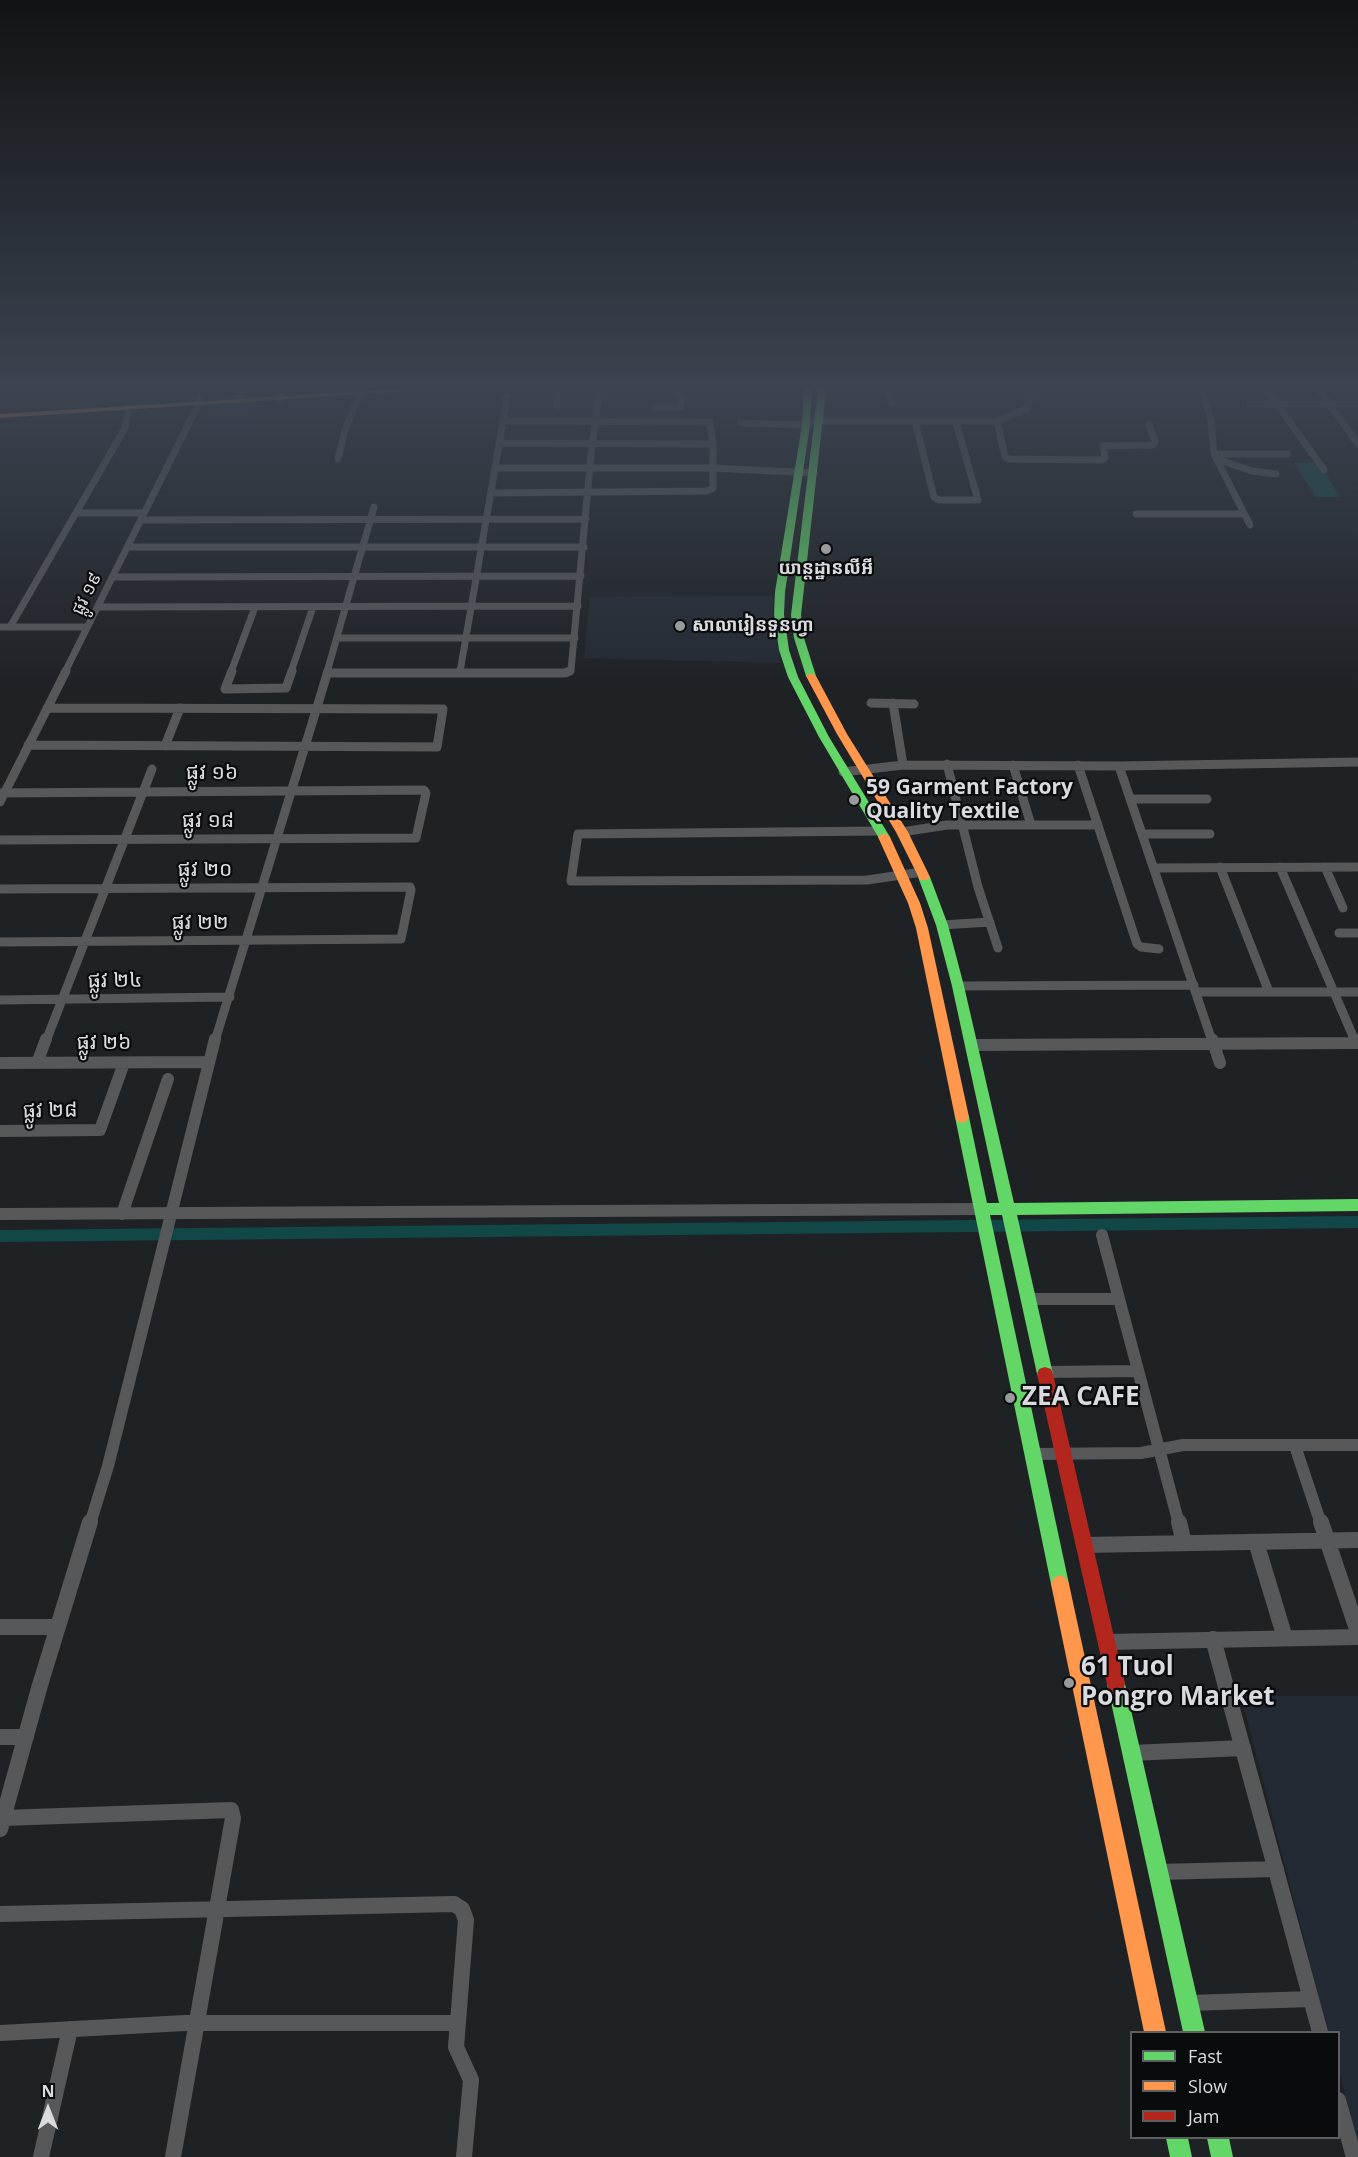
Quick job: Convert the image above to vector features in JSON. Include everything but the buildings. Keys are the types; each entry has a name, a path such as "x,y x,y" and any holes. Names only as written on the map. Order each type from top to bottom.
{"main road":[{"path":"796,491 779,604 784,650 793,677 843,772 881,831 902,875 922,928 1155,2031"},
{"path":"811,491 797,605 797,627 802,650 811,675 862,768 902,832 922,872 942,925 958,986 1194,2031"},
{"path":"779,604 797,605"},
{"path":"784,650 802,650"},
{"path":"983,1221 1358,1205"},
{"path":"1177,2139 1181,2157"},
{"path":"1218,2139 1222,2157"}],"street":[{"path":"10,627 89,491"},
{"name":"ផ្លូវ ១៩","path":"0,802 2,792 47,708 155,491"},
{"path":"460,673 491,493 708,491"},
{"path":"932,491 934,497 939,500 978,500 975,491"},
{"path":"1232,491 1250,525"},
{"path":"327,673 569,672 575,638 589,492"},
{"path":"173,2157 233,1818 231,1810 42,1818 1,1823 58,1627 108,1467 208,1062 230,997 305,747 374,507"},
{"path":"76,513 142,517 370,520 586,519"},
{"path":"1136,514 1244,514"},
{"path":"127,548 584,548"},
{"path":"112,577 581,576"},
{"path":"98,607 578,606"},
{"path":"255,607 225,689 286,688 313,607"},
{"path":"0,627 87,627"},
{"path":"337,638 465,640 575,638"},
{"path":"871,703 914,704"},
{"path":"893,704 903,765"},
{"path":"28,745 437,747 443,709 47,708"},
{"path":"165,746 180,708"},
{"path":"843,772 862,768 947,764 1119,766 1358,762"},
{"path":"947,764 961,825 998,948"},
{"path":"1013,765 1031,825"},
{"path":"1078,765 1137,944 1141,947 1159,949"},
{"path":"1119,766 1220,1063"},
{"path":"38,1063 152,769"},
{"name":"ផ្លូវ ១៦","path":"2,792 424,790 426,793 419,834 416,838"},
{"path":"1131,800 1206,799"},
{"path":"902,832 961,825 1098,825"},
{"path":"881,831 578,834 571,881 867,880 922,872"},
{"path":"1143,834 1210,834"},
{"name":"ផ្លូវ ១៨","path":"0,840 416,838"},
{"path":"1220,867 1269,993"},
{"path":"971,1045 1357,1043 1280,867"},
{"path":"1325,867 1343,908"},
{"path":"1154,868 1358,867"},
{"name":"ផ្លូវ ២០","path":"0,889 410,887 401,939"},
{"path":"942,925 990,922"},
{"path":"1339,933 1358,933"},
{"name":"ផ្លូវ ២២","path":"0,942 401,939"},
{"path":"958,986 1195,989 1269,993 1358,992"},
{"name":"ផ្លូវ ២៤","path":"0,1000 230,997"},
{"name":"ផ្លូវ ២៦","path":"0,1063 208,1062"},
{"name":"ផ្លូវ ២៨","path":"0,1131 100,1130 124,1063"},
{"path":"122,1214 168,1079"},
{"path":"0,1214 983,1221"},
{"path":"1102,1235 1184,1543"},
{"path":"1029,1299 1119,1299"},
{"path":"1045,1372 1138,1371"},
{"path":"1033,1454 1141,1453 1183,1445 1358,1445"},
{"path":"1106,1642 1358,1634 1295,1446"},
{"path":"1084,1545 1358,1540"},
{"path":"1256,1542 1285,1638"},
{"path":"0,1627 58,1627"},
{"path":"1213,1639 1320,2031"},
{"path":"0,1737 26,1737"},
{"path":"1131,1753 1243,1748"},
{"path":"1158,1872 1276,1869"},
{"path":"0,1914 454,1904 462,1909 466,1920 456,2047 471,2080 464,2157"},
{"path":"1188,2003 1311,1999"},
{"path":"0,2033 197,2023 457,2023"},
{"path":"41,2157 70,2029"},
{"path":"1340,2107 1354,2157"}],"shaded area":[{"name":"សាលារៀនទួនហ្វា","path":"773,596 773,618 781,663 584,658 590,597"},
{"path":"1241,1696 1358,1696 1358,2146 1340,2075 1340,2031 1328,2031"}],"water":[{"path":"1312,491 1336,491 1340,497 1316,497"}],"waterway":[{"path":"0,1236 1358,1222"}],"traffic: fast":[{"path":"796,491 780,592 779,614 784,650 793,677 824,737 884,837"},
{"path":"810,491 796,615 799,638 811,676"},
{"path":"924,877 942,925 958,986 1045,1374"},
{"path":"962,1117 1060,1584"},
{"path":"980,1209 1358,1205"},
{"path":"1116,1684 1194,2031"},
{"path":"1177,2139 1181,2157"},
{"path":"1218,2139 1222,2157"}],"traffic: slow":[{"path":"811,676 842,734 902,832 924,877"},
{"path":"884,837 914,903 922,928 962,1117"},
{"path":"1060,1584 1155,2031"}],"traffic: jam":[{"path":"1045,1374 1116,1684"}],"place":[{"name":"យាន្ដដ្ឋានលីអី","path":"826,549"},
{"name":"សាលារៀនទួនហ្វា","path":"680,626"},
{"name":"59 Garment Factory Quality Textile","path":"854,800"},
{"name":"ZEA CAFE","path":"1010,1398"},
{"name":"61 Tuol Pongro Market","path":"1069,1683"}]}
